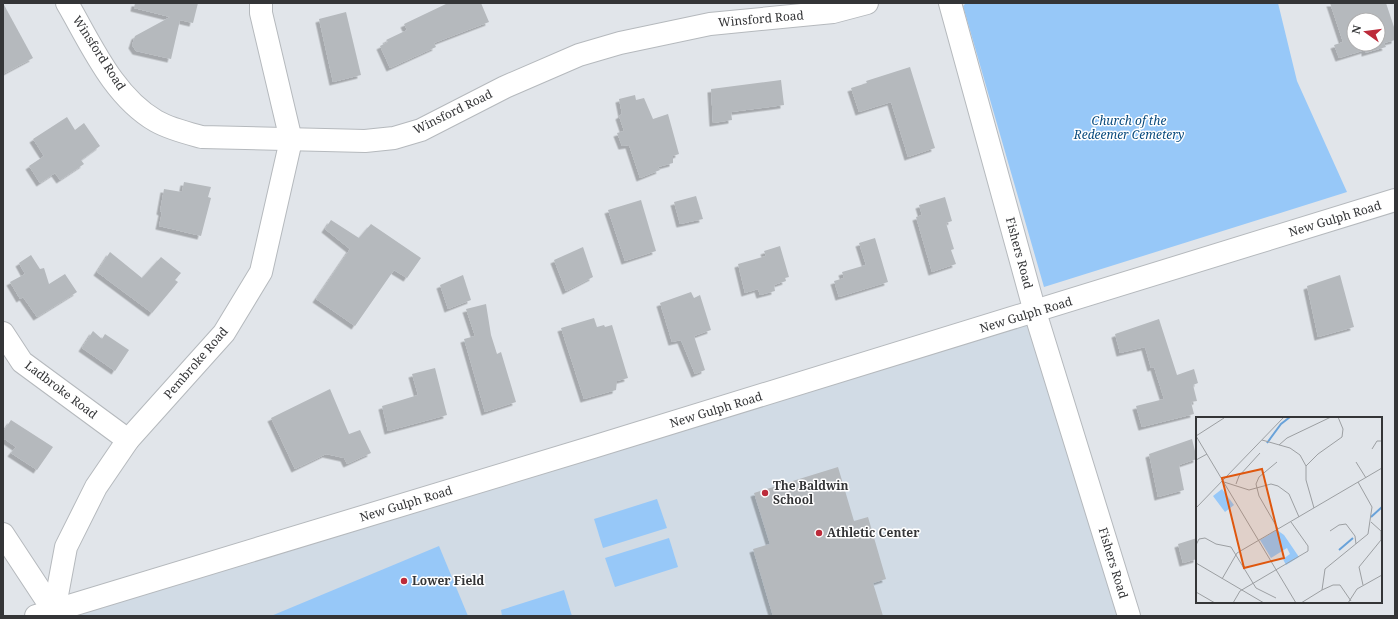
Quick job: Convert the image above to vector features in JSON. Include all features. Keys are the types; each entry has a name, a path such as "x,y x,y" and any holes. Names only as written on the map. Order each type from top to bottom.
{"street":[{"name":"Winsford Road","path":"66,3 111,77 132,102 156,121 178,130 202,137 365,141 394,138 422,130 505,87 572,58 620,43 710,24 833,12 867,3"},
{"name":"Pembroke Road","path":"49,614 66,547 96,487 128,440 224,333 260,272 290,140 261,13 261,3"},
{"name":"Fishers Road","path":"950,3 1035,312 1129,616"},
{"name":"New Gulph Road","path":"49,614 1035,312 1395,200"},
{"name":"Ladbroke Road","path":"3,333 22,362 128,440"},
{"path":"3,534 49,614"}],"shaded area":[{"name":"The Baldwin School","path":"1035,312 1129,616 57,616"}],"green space":[{"name":"Church of the Redeemer Cemetery","path":"966,3 1278,3 1297,81 1347,192 1044,287 963,6"},
{"path":"657,499 667,528 603,548 594,519"},
{"path":"669,538 678,567 615,587 605,558"},
{"name":"Lower Field","path":"439,546 468,616 271,616"},
{"path":"564,590 572,616 502,616 501,610"}],"building":[{"path":"3,3 33,58 3,74"},
{"path":"135,3 198,3 193,23 180,20 171,59 136,51 132,45 135,36 170,17 134,8"},
{"path":"448,3 481,3 489,22 434,43 436,47 390,68 380,46 388,42 386,40 407,30 404,24"},
{"path":"1330,3 1386,3 1395,30 1395,40 1386,42 1386,12 1346,12 1346,52 1358,52 1339,58 1334,45 1343,42"},
{"path":"346,12 361,75 333,82 319,19"},
{"path":"910,67 935,148 908,157 891,102 859,112 851,88 867,83 866,81"},
{"path":"781,80 784,105 731,112 732,120 713,123 711,89"},
{"path":"635,95 636,100 644,98 653,119 668,114 679,154 673,156 673,163 658,167 660,170 640,178 629,145 622,146 617,133 624,131 619,116 622,114 619,99"},
{"path":"67,117 75,130 84,123 100,146 81,160 84,164 60,180 55,173 40,183 29,166 44,156 33,139"},
{"path":"184,182 211,187 208,197 211,198 201,236 159,226 164,189 182,192"},
{"path":"696,196 703,219 680,224 674,202"},
{"path":"945,197 952,221 946,223 954,249 951,250 956,264 932,272 916,217 922,215 919,205"},
{"path":"641,200 656,251 625,261 608,210"},
{"path":"331,220 359,238 371,224 421,258 407,278 394,270 355,326 316,299 350,249 325,229"},
{"path":"875,238 888,282 839,297 834,281 844,278 842,272 866,265 859,243"},
{"path":"780,246 789,277 785,278 786,281 774,285 775,291 760,295 758,289 745,293 738,264 766,256 764,251"},
{"path":"583,247 593,277 566,291 554,260"},
{"path":"110,252 142,278 161,257 181,273 175,280 178,282 152,313 97,272"},
{"path":"31,255 40,269 44,268 49,284 65,274 77,292 37,317 23,297 20,299 10,282 25,274 19,263"},
{"path":"463,275 471,300 448,309 440,285"},
{"path":"1340,275 1354,327 1318,337 1307,286"},
{"path":"691,292 694,298 700,295 711,330 694,336 705,370 695,374 681,340 672,342 660,303"},
{"path":"486,304 491,335 497,354 501,352 516,402 485,412 464,339 475,336 466,309"},
{"path":"594,318 597,327 612,325 628,378 617,381 616,390 584,399 561,328"},
{"path":"1159,319 1177,375 1194,369 1198,383 1193,385 1197,401 1191,402 1194,414 1142,427 1136,406 1164,399 1154,367 1151,368 1145,347 1120,353 1115,334"},
{"path":"93,331 102,339 105,334 129,350 115,371 82,348"},
{"path":"435,368 447,415 388,431 382,406 418,395 412,374"},
{"path":"330,389 349,434 360,430 371,453 347,464 344,458 326,454 295,469 271,418"},
{"path":"11,420 53,447 37,470 11,453 16,447 3,438 3,432"},
{"path":"1192,439 1196,459 1179,465 1184,490 1158,497 1149,454"},
{"name":"Athletic Center","path":"838,467 854,521 868,517 886,579 873,583 883,616 773,616 753,549 770,544 754,493"},
{"path":"1196,538 1196,559 1183,563 1178,544"}],"place":[{"name":"The Baldwin School","path":"765,493"},
{"name":"Athletic Center","path":"819,533"},
{"name":"Lower Field","path":"404,581"}]}
